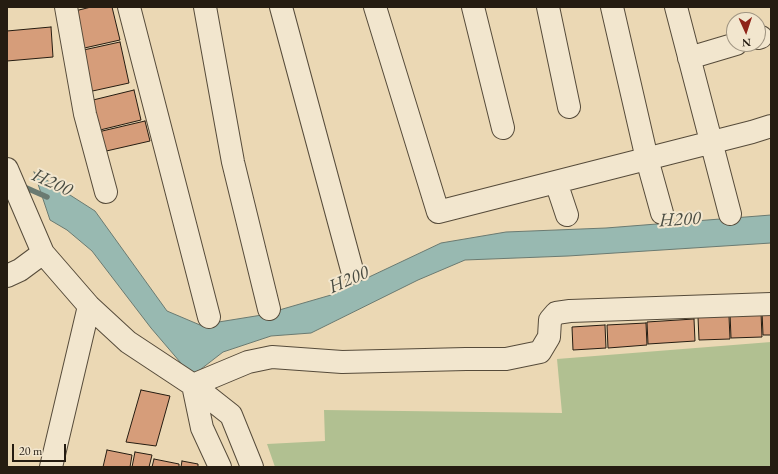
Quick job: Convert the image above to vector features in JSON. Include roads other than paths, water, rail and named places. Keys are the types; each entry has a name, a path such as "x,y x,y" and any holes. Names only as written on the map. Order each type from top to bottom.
{"street":[{"path":"66,7 85,114 106,192"},
{"path":"129,7 209,317"},
{"path":"205,7 233,162 269,309"},
{"path":"281,7 352,270"},
{"path":"375,7 438,212 771,126"},
{"path":"472,7 503,128"},
{"path":"548,7 569,107"},
{"path":"612,7 647,158 662,213"},
{"path":"676,7 730,214"},
{"path":"689,58 726,47"},
{"path":"7,169 41,247 89,306 128,342 193,385 230,415 252,467"},
{"path":"556,182 568,215"},
{"path":"7,276 20,270 41,247"},
{"path":"193,385 248,362 272,358 342,362 513,358 540,352 549,337 550,320 556,314 570,311 771,304"},
{"path":"51,467 89,306"},
{"path":"193,385 202,428 220,467"}],"water":[{"path":"34,172 95,211 167,311 200,325 262,315 331,295 441,243 506,232 606,228 771,215 771,243 568,256 465,260 418,280 311,333 271,336 223,352 192,376 151,328 92,251 67,230 50,220"}],"waterway":[{"name":"H200","path":"22,186 47,197"}]}
